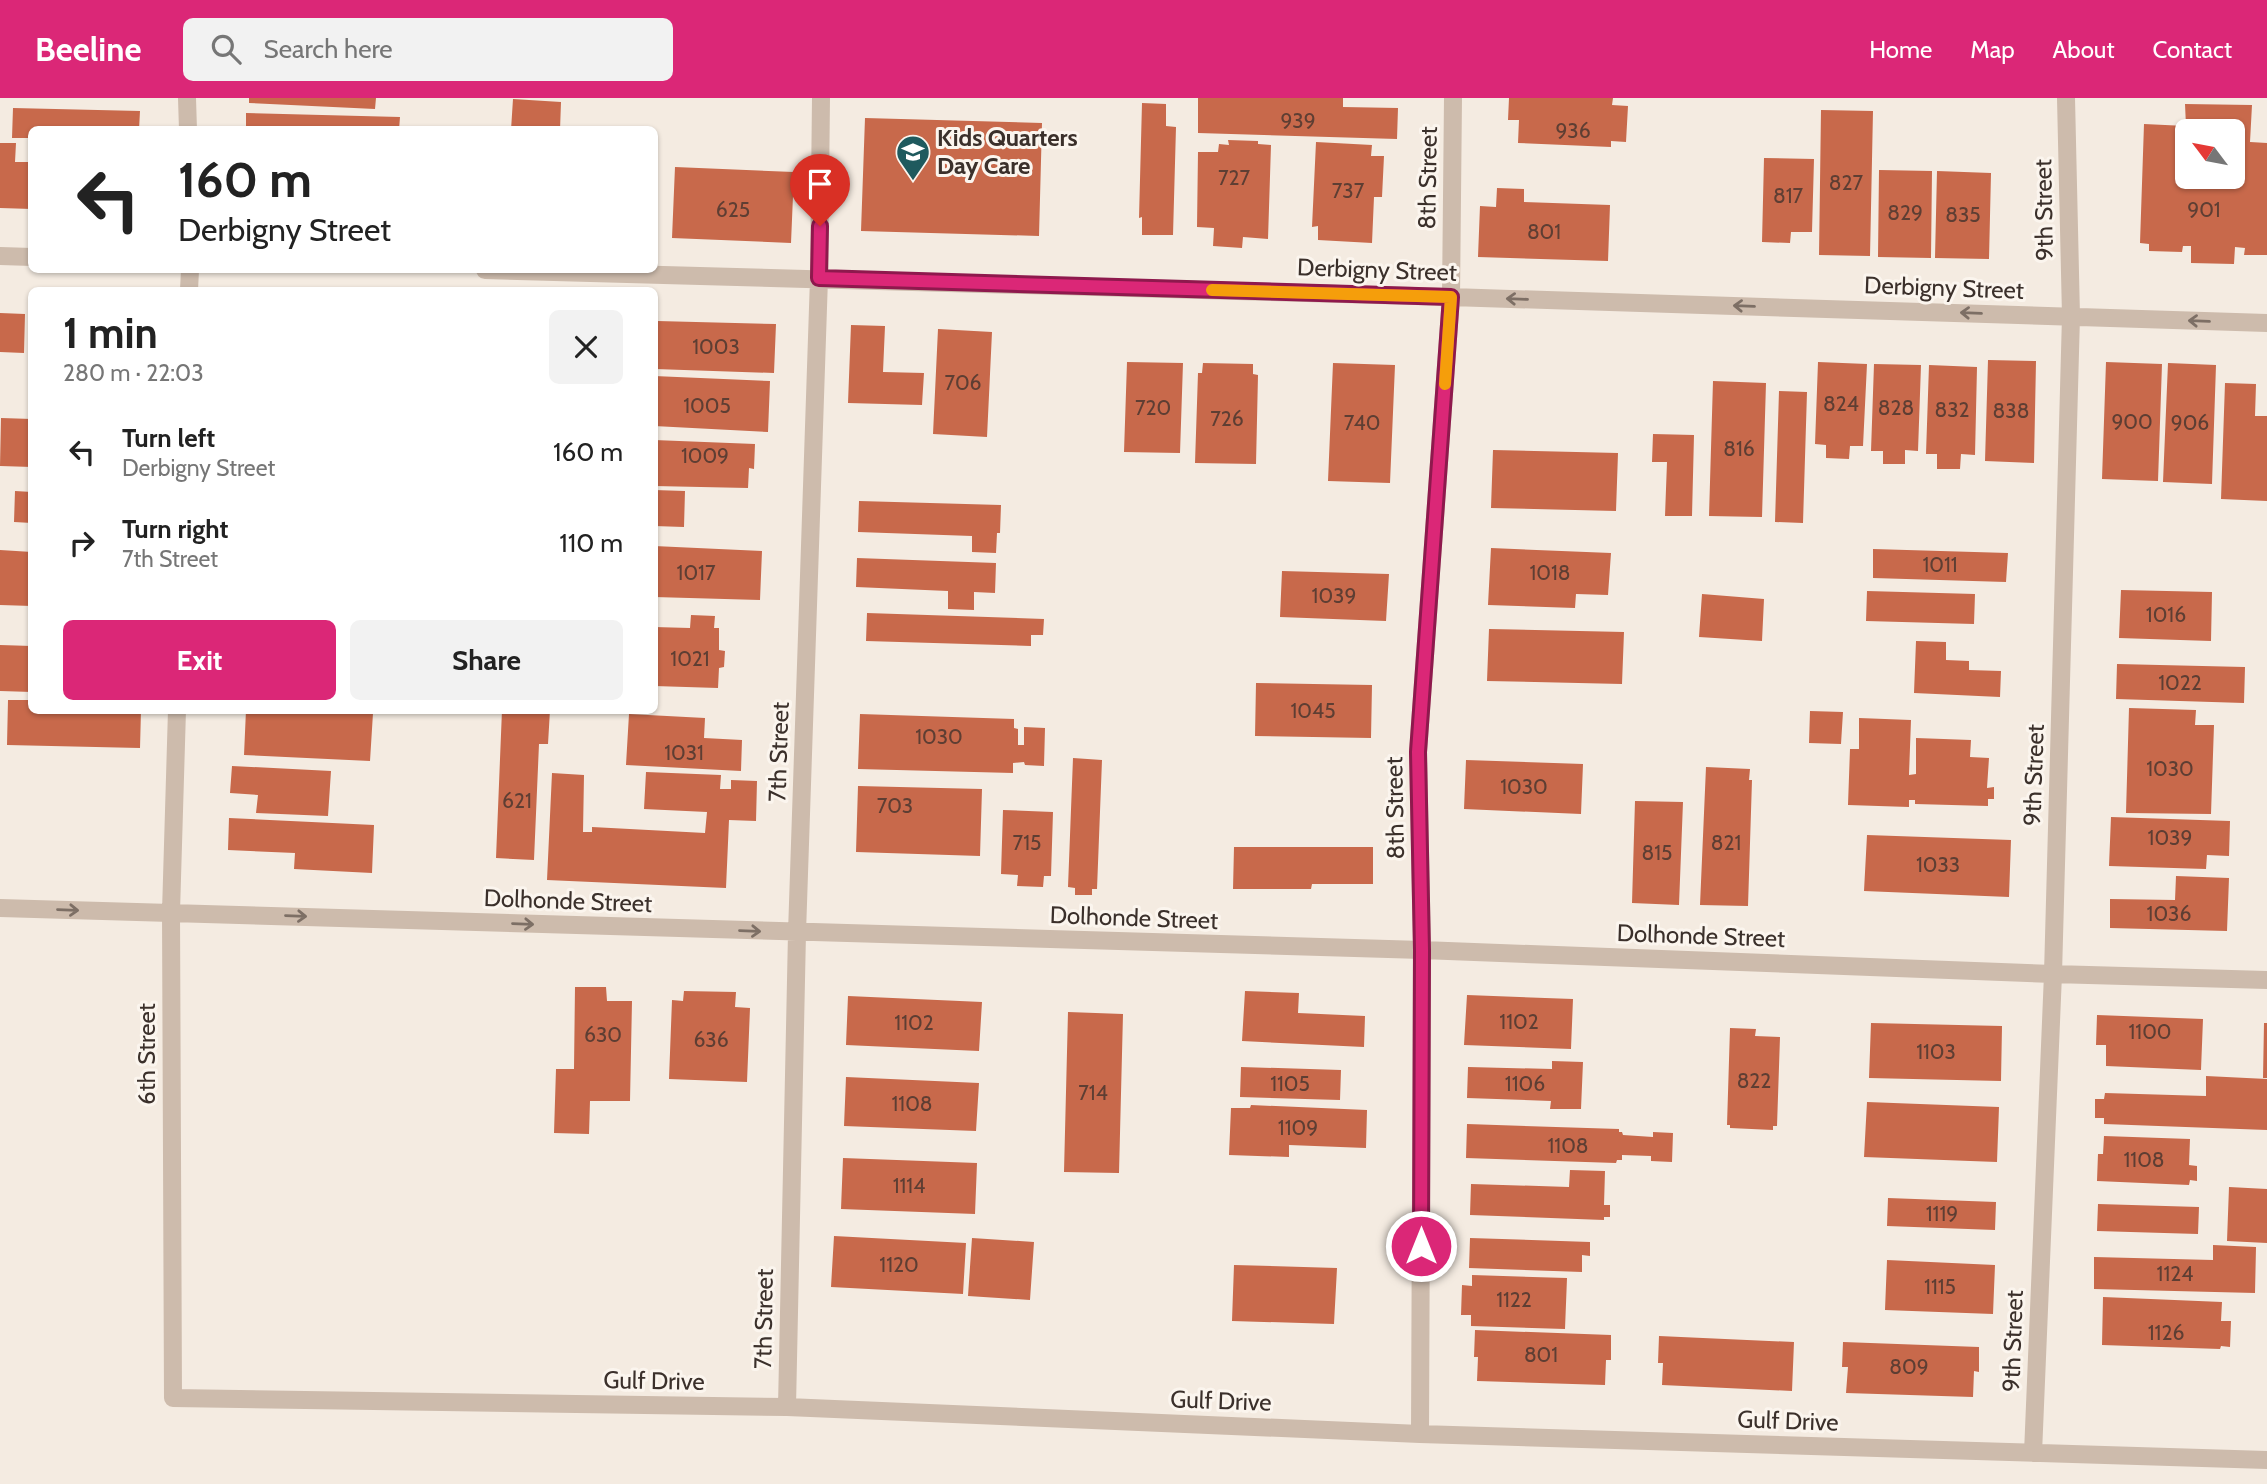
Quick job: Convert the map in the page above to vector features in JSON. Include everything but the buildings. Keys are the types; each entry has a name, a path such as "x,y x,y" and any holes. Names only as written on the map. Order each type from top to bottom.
{"street":[{"path":"187,98 188,126"},
{"name":"7th Street","path":"787,1407 797,933 819,278 821,98"},
{"name":"8th Street","path":"1420,1434 1422,950 1418,752 1451,297 1453,98"},
{"name":"9th Street","path":"2033,1453 2053,974 2071,316 2066,98"},
{"path":"0,256 28,257"},
{"name":"Derbigny Street","path":"610,273 2267,323"},
{"name":"6th Street","path":"173,1398 171,912 177,714"},
{"name":"Dolhonde Street","path":"0,908 1422,950 2267,980"},
{"name":"Gulf Drive","path":"173,1398 787,1407 1420,1434 2267,1460"}],"slow traffic":[{"path":"1212,290 1451,297 1445,384"}],"place":[{"name":"Kids Quarters Day Care","path":"913,182"}],"route":[{"path":"820,226 819,278 1451,297 1418,752 1422,950 1421,1246"}]}
